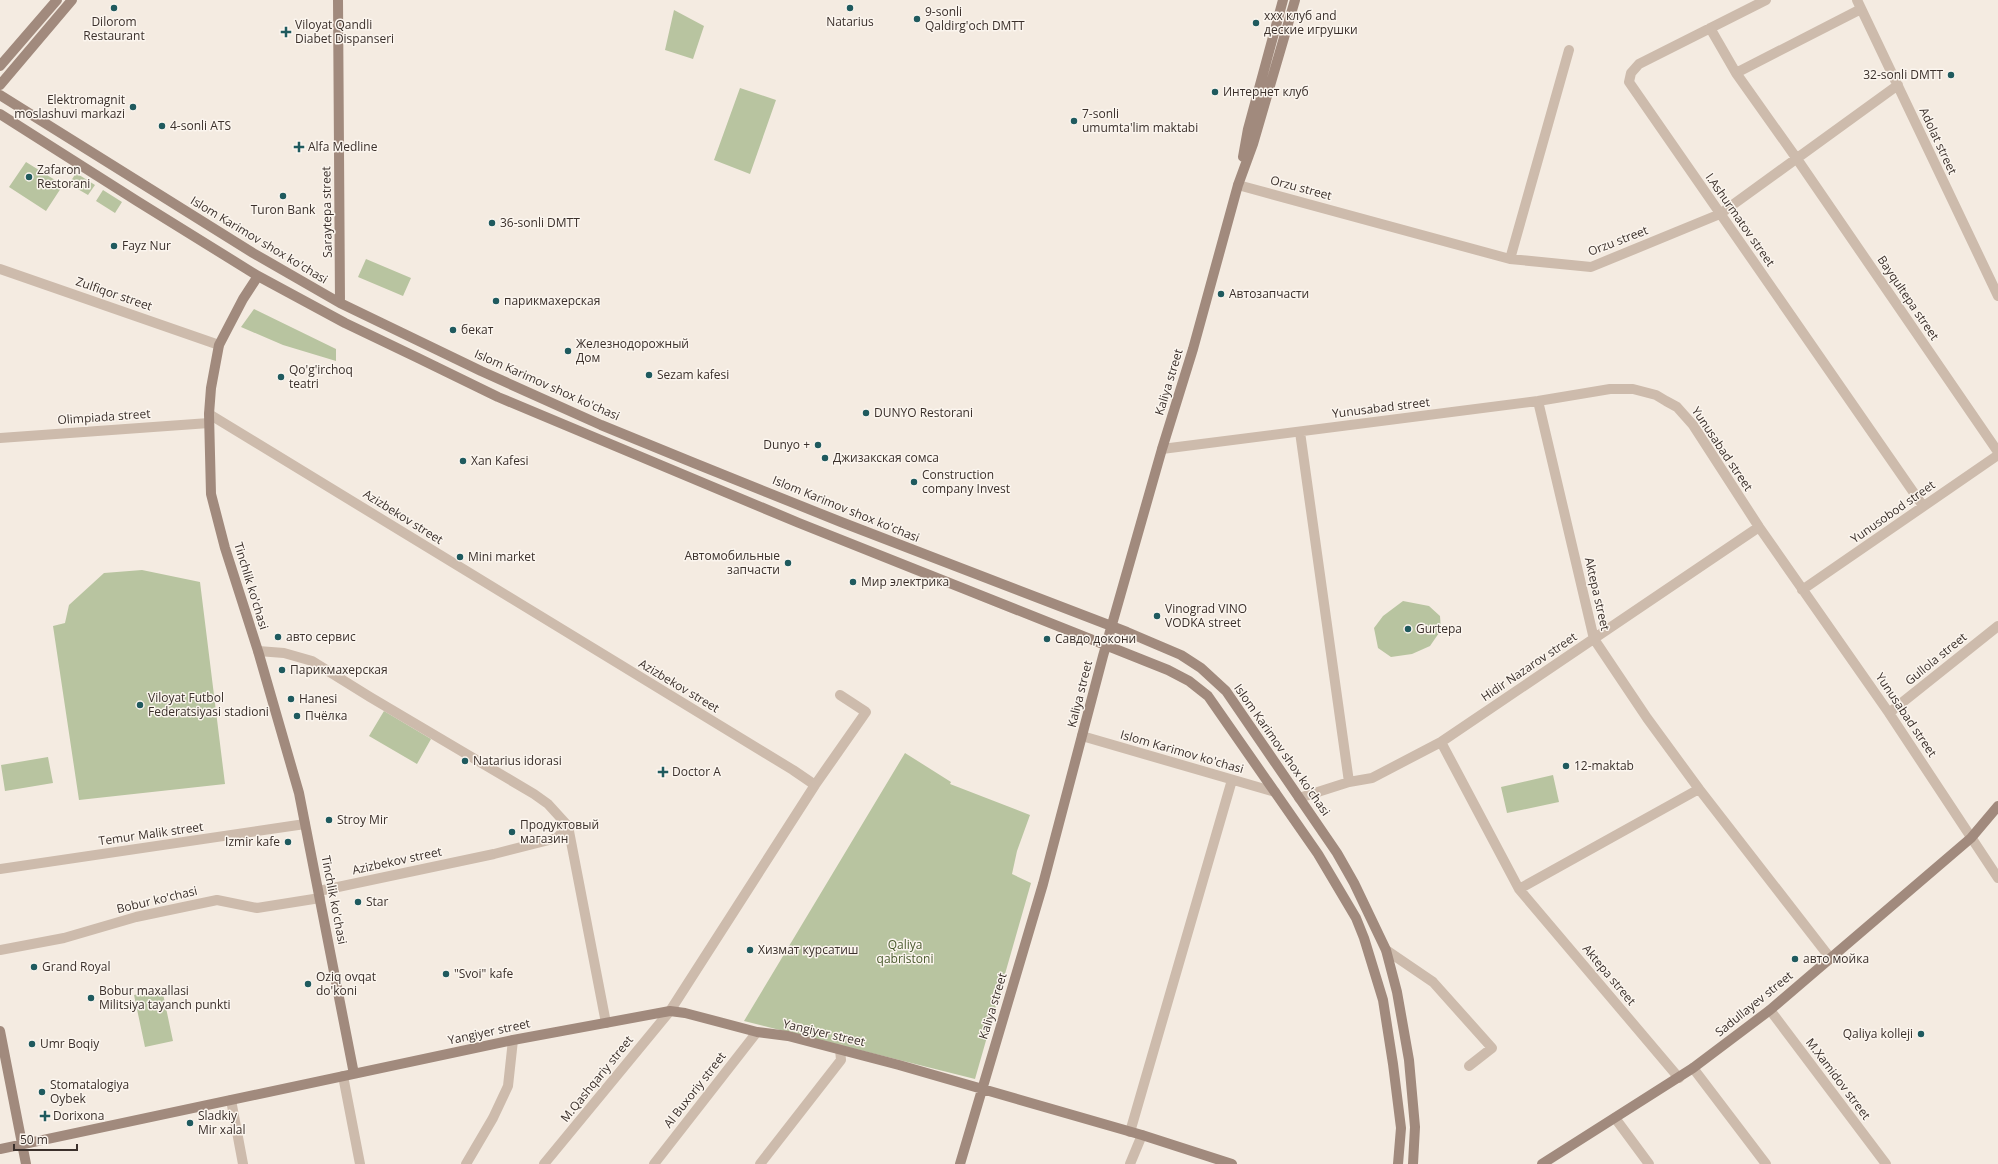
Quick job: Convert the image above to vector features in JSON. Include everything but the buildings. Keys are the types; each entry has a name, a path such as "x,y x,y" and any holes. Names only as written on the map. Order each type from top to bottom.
{"main road":[{"path":"0,66 57,0"},
{"path":"0,85 72,0"},
{"name":"Saraytepa street","path":"338,0 340,303"},
{"name":"Kaliya street","path":"960,1164 1043,884 1106,644 1162,449 1193,349 1238,184 1248,129 1283,0"},
{"name":"Kaliya street","path":"1238,184 1253,144 1295,0"},
{"name":"Islom Karimov shox ko'chasi","path":"0,95 253,253 340,303 482,371 646,443 841,522 1181,655 1201,668 1218,682 1226,691 1337,853 1354,883 1386,950 1397,992 1409,1060 1415,1127 1413,1164"},
{"path":"0,114 137,202 258,276 353,326 492,394 834,538 1106,644 1168,670 1198,688 1208,696 1318,854 1356,918 1364,938 1382,997 1401,1128 1398,1164"},
{"name":"Tinchlik ko'chasi","path":"258,276 240,305 219,345 211,388 209,419 211,494 225,548 258,651 299,793 320,894 354,1074"},
{"path":"639,456 646,454 648,448 646,443"},
{"name":"Sadullayev street","path":"1542,1164 1679,1078 1770,1010 1971,838 1998,806"},
{"path":"1382,997 1388,990 1397,992"},
{"name":"Yangiyer street","path":"0,1149 513,1040 670,1011 685,1013 757,1032 788,1036 840,1049 982,1088 1142,1135 1232,1164"},
{"path":"0,1031 26,1164"}],"street":[{"name":"I.Ashurmatov street","path":"1766,0 1640,64 1631,73 1629,82 1923,506"},
{"path":"1736,73 1859,4"},
{"name":"Adolat street","path":"1859,4 1997,294"},
{"name":"Bayqultepa street","path":"1710,28 1736,73 1797,159 1998,452"},
{"path":"1510,258 1569,50"},
{"name":"Orzu street","path":"1238,184 1510,258 1591,267 1720,214 1898,85"},
{"name":"Zulfiqor street","path":"0,269 219,345"},
{"name":"Yunusabad street","path":"1162,449 1538,401 1622,388 1645,392 1666,401 1677,407 1693,425 1758,527 1889,713 1998,878"},
{"name":"Aktepa street","path":"1538,401 1594,639 1647,718 1699,789 1831,959"},
{"name":"Olimpiada street","path":"0,438 209,419"},
{"name":"Azizbekov street","path":"209,419 301,469 532,612 793,770 815,785"},
{"path":"1300,432 1349,782"},
{"name":"Yunusobod street","path":"1802,590 1998,455"},
{"name":"Hidir Nazarov street","path":"1299,798 1349,782 1372,778 1441,742 1758,527"},
{"name":"Gullola street","path":"1889,713 1998,626"},
{"path":"258,651 284,654 312,661 534,794 548,804 568,826 606,1022"},
{"path":"670,1011 815,785 866,712 840,695"},
{"name":"Islom Karimov ko'chasi","path":"1082,736 1275,792"},
{"name":"Aktepa street","path":"1441,742 1519,889 1679,1078"},
{"path":"1130,1132 1232,780"},
{"path":"1519,889 1699,789"},
{"name":"Temur Malik street","path":"0,869 305,824"},
{"name":"Azizbekov street","path":"320,894 494,854 556,838 568,826"},
{"name":"Bobur ko'chasi","path":"0,950 64,938 136,917 217,900 257,908 320,894"},
{"path":"1386,950 1433,982 1492,1048 1469,1066"},
{"name":"M.Xamidov street","path":"1770,1010 1886,1164"},
{"name":"M.Qashqariy street","path":"544,1164 670,1011"},
{"name":"Al Buxoriy street","path":"654,1164 757,1032"},
{"path":"466,1164 493,1118 508,1086 513,1040"},
{"path":"760,1164 841,1060 840,1049"},
{"path":"1693,1068 1766,1164"},
{"path":"343,1076 360,1164"},
{"path":"231,1100 243,1164"},
{"path":"1615,1118 1649,1164"},
{"path":"1130,1164 1142,1135"}],"green space":[{"path":"674,10 704,26 693,59 665,50"},
{"path":"740,88 776,100 750,174 714,160"},
{"path":"26,162 63,185 46,211 9,187"},
{"path":"76,173 95,185 88,195 69,184"},
{"path":"103,190 122,202 115,213 96,201"},
{"path":"366,259 411,278 403,296 358,277"},
{"path":"254,309 336,349 336,361 283,345 241,327"},
{"name":"Viloyat Futbol Federatsiyasi stadioni","path":"142,570 200,582 225,784 79,800 53,626 65,623 69,605 104,573"},
{"name":"Gurtepa","path":"1403,601 1429,606 1440,616 1441,630 1430,646 1412,654 1391,657 1378,648 1374,628 1383,616"},
{"path":"384,711 431,739 417,764 369,736"},
{"name":"Qaliya qabristoni","path":"905,753 951,782 950,784 1030,815 1017,851 1012,874 1031,883 975,1079 744,1021"},
{"path":"48,757 53,783 5,791 1,765"},
{"path":"1553,775 1559,802 1507,813 1501,787"},
{"path":"162,989 173,1041 145,1047 134,995"}],"place":[{"name":"Dilorom Restaurant","path":"114,8"},
{"name":"Natarius","path":"850,8"},
{"name":"9-sonli Qaldirg'och DMTT","path":"917,19"},
{"name":"ххх клуб and деские игрушки","path":"1256,23"},
{"name":"Viloyat Qandli Diabet Dispanseri","path":"286,32"},
{"name":"32-sonli DMTT","path":"1951,75"},
{"name":"Интернет клуб","path":"1215,92"},
{"name":"Elektromagnit moslashuvi markazi","path":"133,107"},
{"name":"7-sonli umumta'lim maktabi","path":"1074,121"},
{"name":"4-sonli ATS","path":"162,126"},
{"name":"Alfa Medline","path":"299,147"},
{"name":"Zafaron Restorani","path":"29,177"},
{"name":"Turon Bank","path":"283,196"},
{"name":"36-sonli DMTT","path":"492,223"},
{"name":"Fayz Nur","path":"114,246"},
{"name":"Автозапчасти","path":"1221,294"},
{"name":"парикмахерская","path":"496,301"},
{"name":"бекат","path":"453,330"},
{"name":"Железнодорожный Дом","path":"568,351"},
{"name":"Sezam kafesi","path":"649,375"},
{"name":"Qo'g'irchoq teatri","path":"281,377"},
{"name":"DUNYO Restorani","path":"866,413"},
{"name":"Dunyo +","path":"818,445"},
{"name":"Джизакская сомса","path":"825,458"},
{"name":"Xan Kafesi","path":"463,461"},
{"name":"Construction company Invest","path":"914,482"},
{"name":"Mini market","path":"460,557"},
{"name":"Автомобильные запчасти","path":"788,563"},
{"name":"Мир электрика","path":"853,582"},
{"name":"Vinograd VINO VODKA street","path":"1157,616"},
{"name":"Gurtepa","path":"1408,629"},
{"name":"авто сервис","path":"278,637"},
{"name":"Савдо докони","path":"1047,639"},
{"name":"Парикмахерская","path":"282,670"},
{"name":"Hanesi","path":"291,699"},
{"name":"Viloyat Futbol Federatsiyasi stadioni","path":"140,705"},
{"name":"Пчёлка","path":"297,716"},
{"name":"Natarius idorasi","path":"465,761"},
{"name":"12-maktab","path":"1566,766"},
{"name":"Doctor A","path":"663,772"},
{"name":"Stroy Mir","path":"329,820"},
{"name":"Продуктовый магазин","path":"512,832"},
{"name":"Izmir kafe","path":"288,842"},
{"name":"Star","path":"358,902"},
{"name":"Хизмат курсатиш","path":"750,950"},
{"name":"авто мойка","path":"1795,959"},
{"name":"Grand Royal","path":"34,967"},
{"name":"\"Svoi\" kafe","path":"446,974"},
{"name":"Oziq ovqat do'koni","path":"308,984"},
{"name":"Bobur maxallasi Militsiya tayanch punkti","path":"91,998"},
{"name":"Qaliya kolleji","path":"1921,1034"},
{"name":"Umr Boqiy","path":"32,1044"},
{"name":"Stomatalogiya Oybek","path":"42,1092"},
{"name":"Dorixona","path":"45,1116"},
{"name":"Sladkiy Mir xalal","path":"190,1123"}]}
